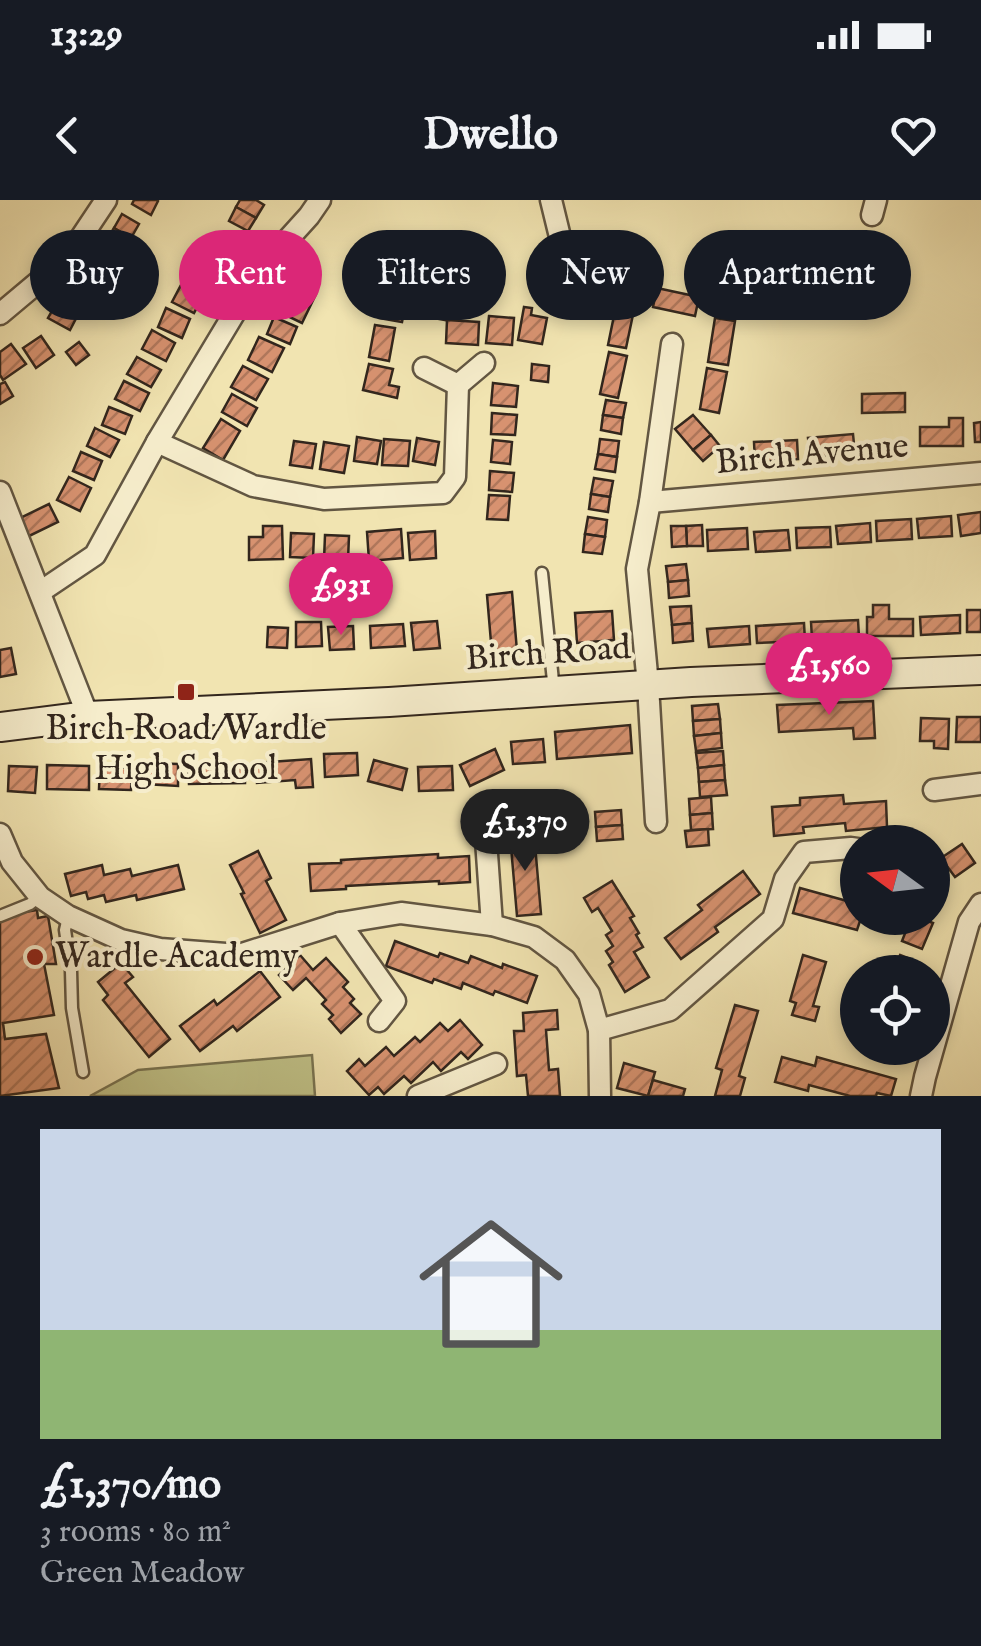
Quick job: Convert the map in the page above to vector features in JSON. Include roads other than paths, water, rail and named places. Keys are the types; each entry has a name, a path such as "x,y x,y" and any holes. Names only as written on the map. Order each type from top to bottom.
{"street":[{"path":"0,314 68,257 106,200"},
{"path":"40,592 95,555 261,268 320,200"},
{"path":"551,200 558,230"},
{"path":"656,822 637,569 672,344"},
{"path":"157,442 253,486 324,498 444,493 455,477 458,385 484,363"},
{"path":"424,368 458,385"},
{"name":"Birch Avenue","path":"650,502 981,473"},
{"path":"0,492 5,518 40,592 88,716"},
{"name":"Birch Road","path":"0,728 88,716 981,670"},
{"path":"934,790 981,784"},
{"path":"0,834 12,862 40,896 68,916 121,940 160,950 239,955 340,923 401,913 492,924 534,937 565,960 589,994 599,1030 600,1096"},
{"path":"486,840 492,924"},
{"path":"599,1030 670,1010 772,918 785,879 804,852 840,849"},
{"path":"921,1096 969,922 981,904"},
{"path":"340,923 395,1002 378,1021"},
{"path":"418,1096 496,1064"}],"lane":[{"path":"542,572 554,691"},
{"path":"0,916 40,896"},
{"path":"68,916 65,930 72,1008 83,1072"}],"place":[{"name":"Birch Road/Wardle High School","path":"186,692"},
{"name":"Wardle Academy","path":"35,957"}]}
